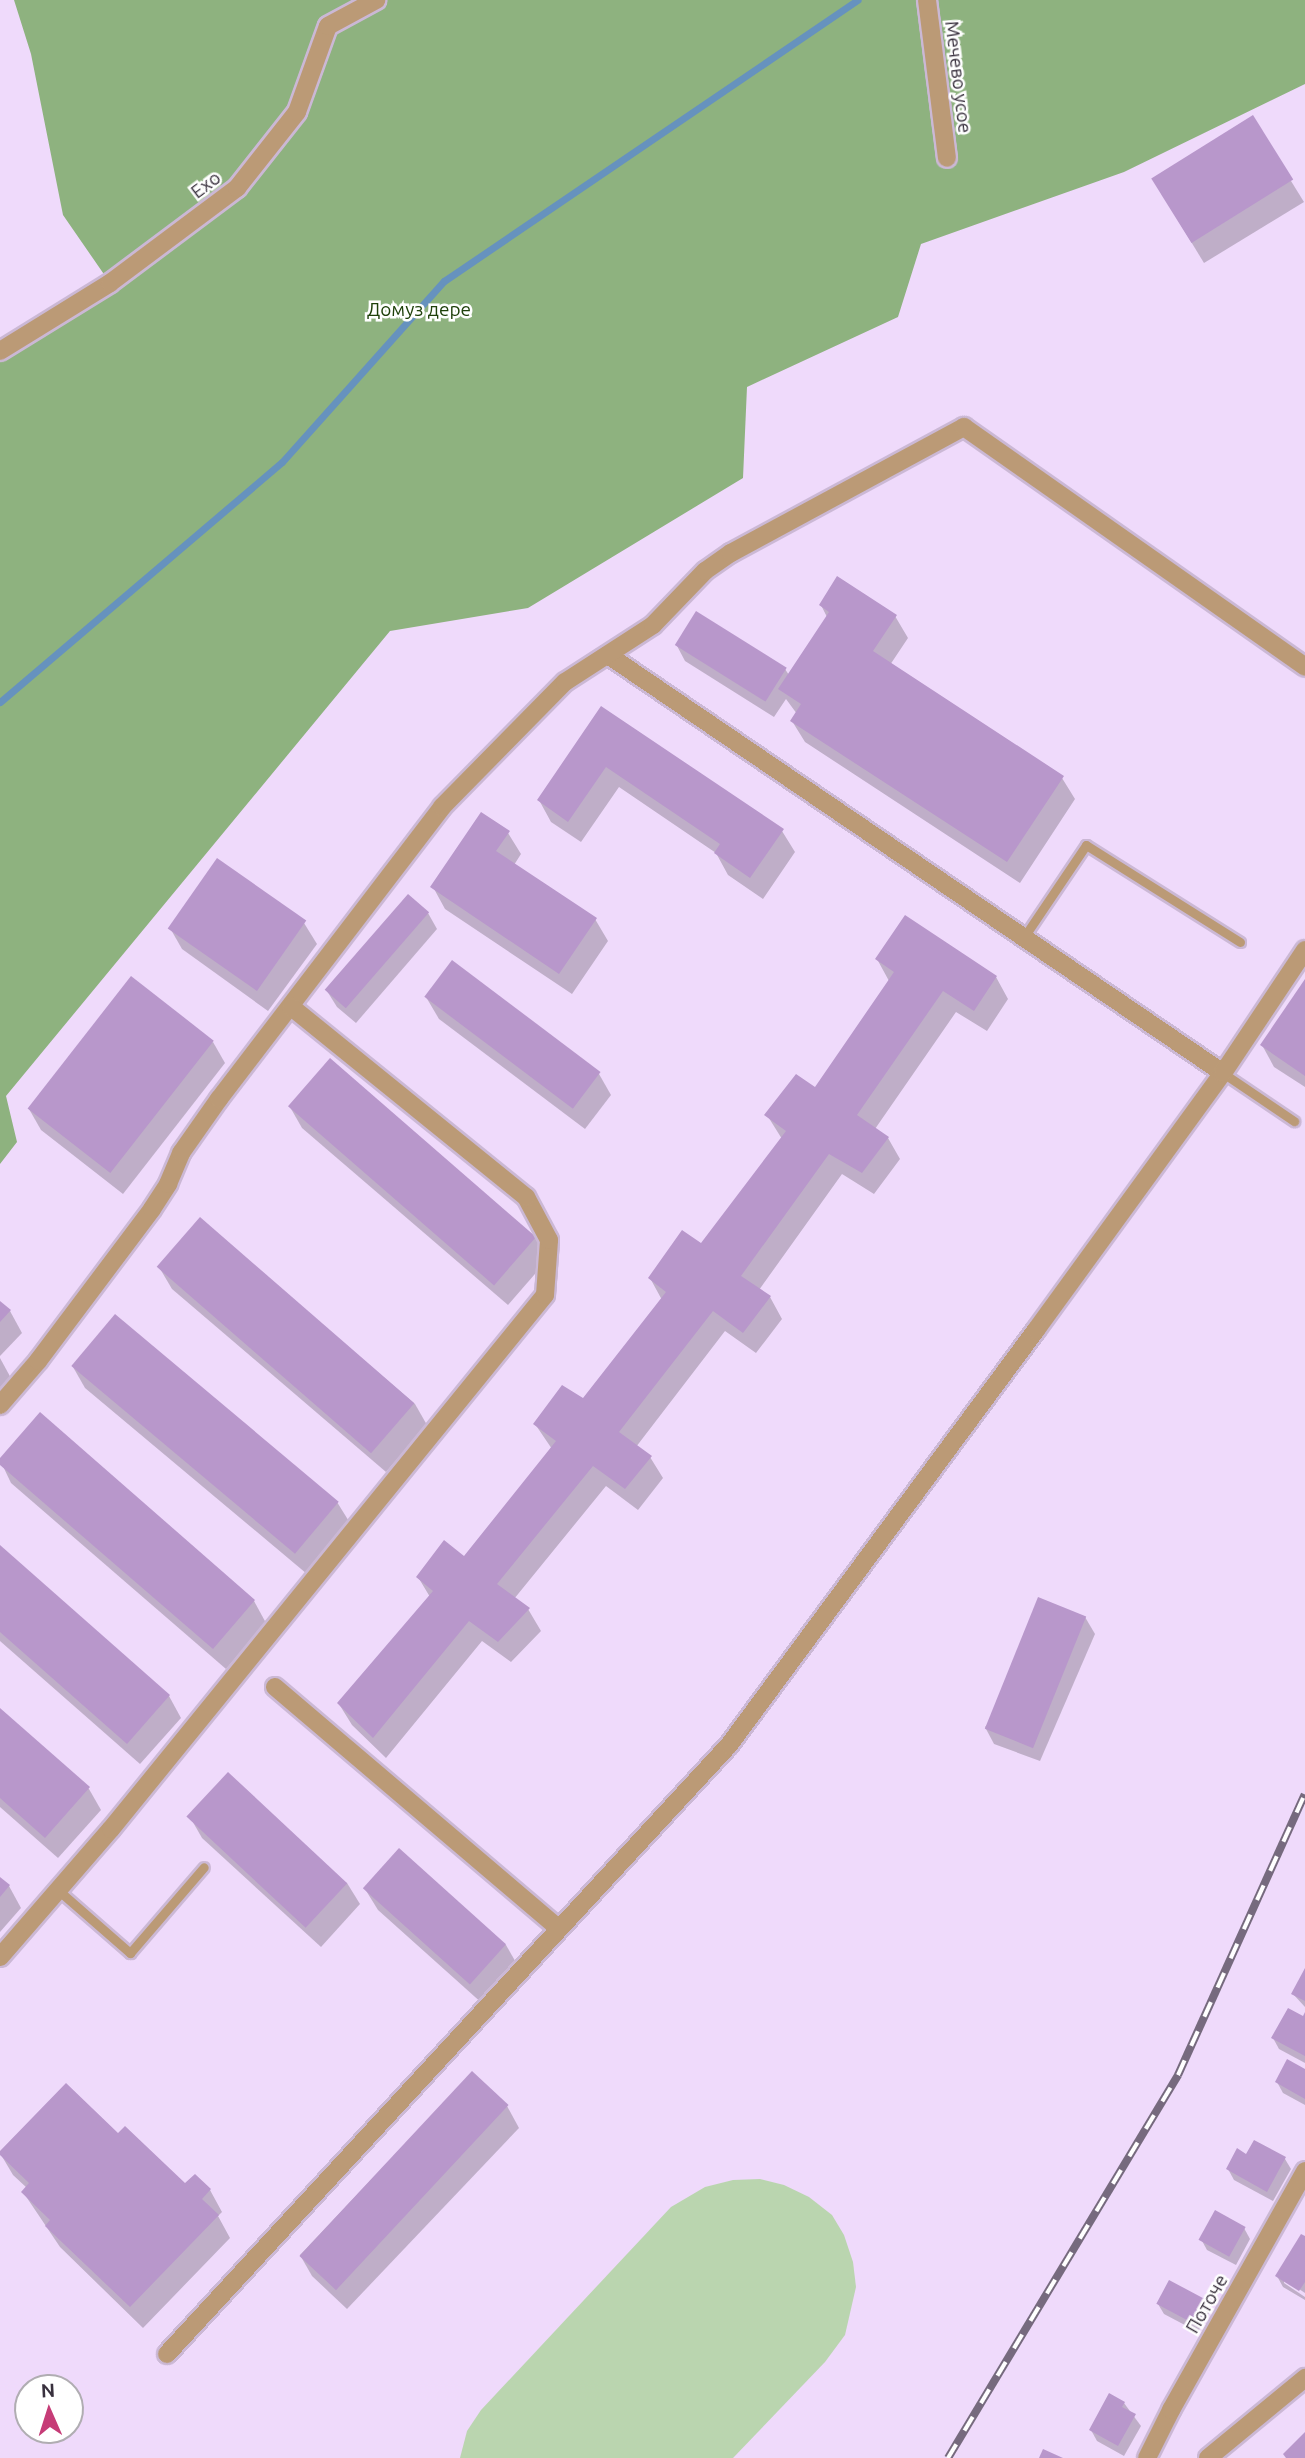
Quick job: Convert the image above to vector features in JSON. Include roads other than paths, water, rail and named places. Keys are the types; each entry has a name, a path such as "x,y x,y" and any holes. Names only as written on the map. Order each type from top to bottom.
{"street":[{"name":"Ехо","path":"0,351 110,283 237,188 297,111 328,26 376,0"},
{"name":"Мечево усое","path":"927,0 947,158"},
{"path":"0,1405 38,1361 152,1209 189,1142 442,807 565,682 653,625 705,571 732,553 964,427 1305,667"},
{"path":"608,655 1223,1073"},
{"path":"167,2354 729,1745 1223,1073 1305,950"},
{"path":"0,1957 58,1890 545,1295 549,1240 526,1197 291,1007"},
{"path":"275,1687 559,1929"},
{"name":"Поточе","path":"1147,2458 1171,2410 1305,2171"},
{"path":"1208,2458 1305,2378"}],"lane":[{"path":"1024,937 1086,845 1240,942"},
{"path":"1223,1073 1294,1121"},
{"path":"58,1890 130,1953 204,1867"}],"waterway":[{"name":"Домуз дере","path":"0,702 282,462 444,281 857,0"}],"railway":[{"path":"948,2458 1178,2075 1305,1794"}]}
